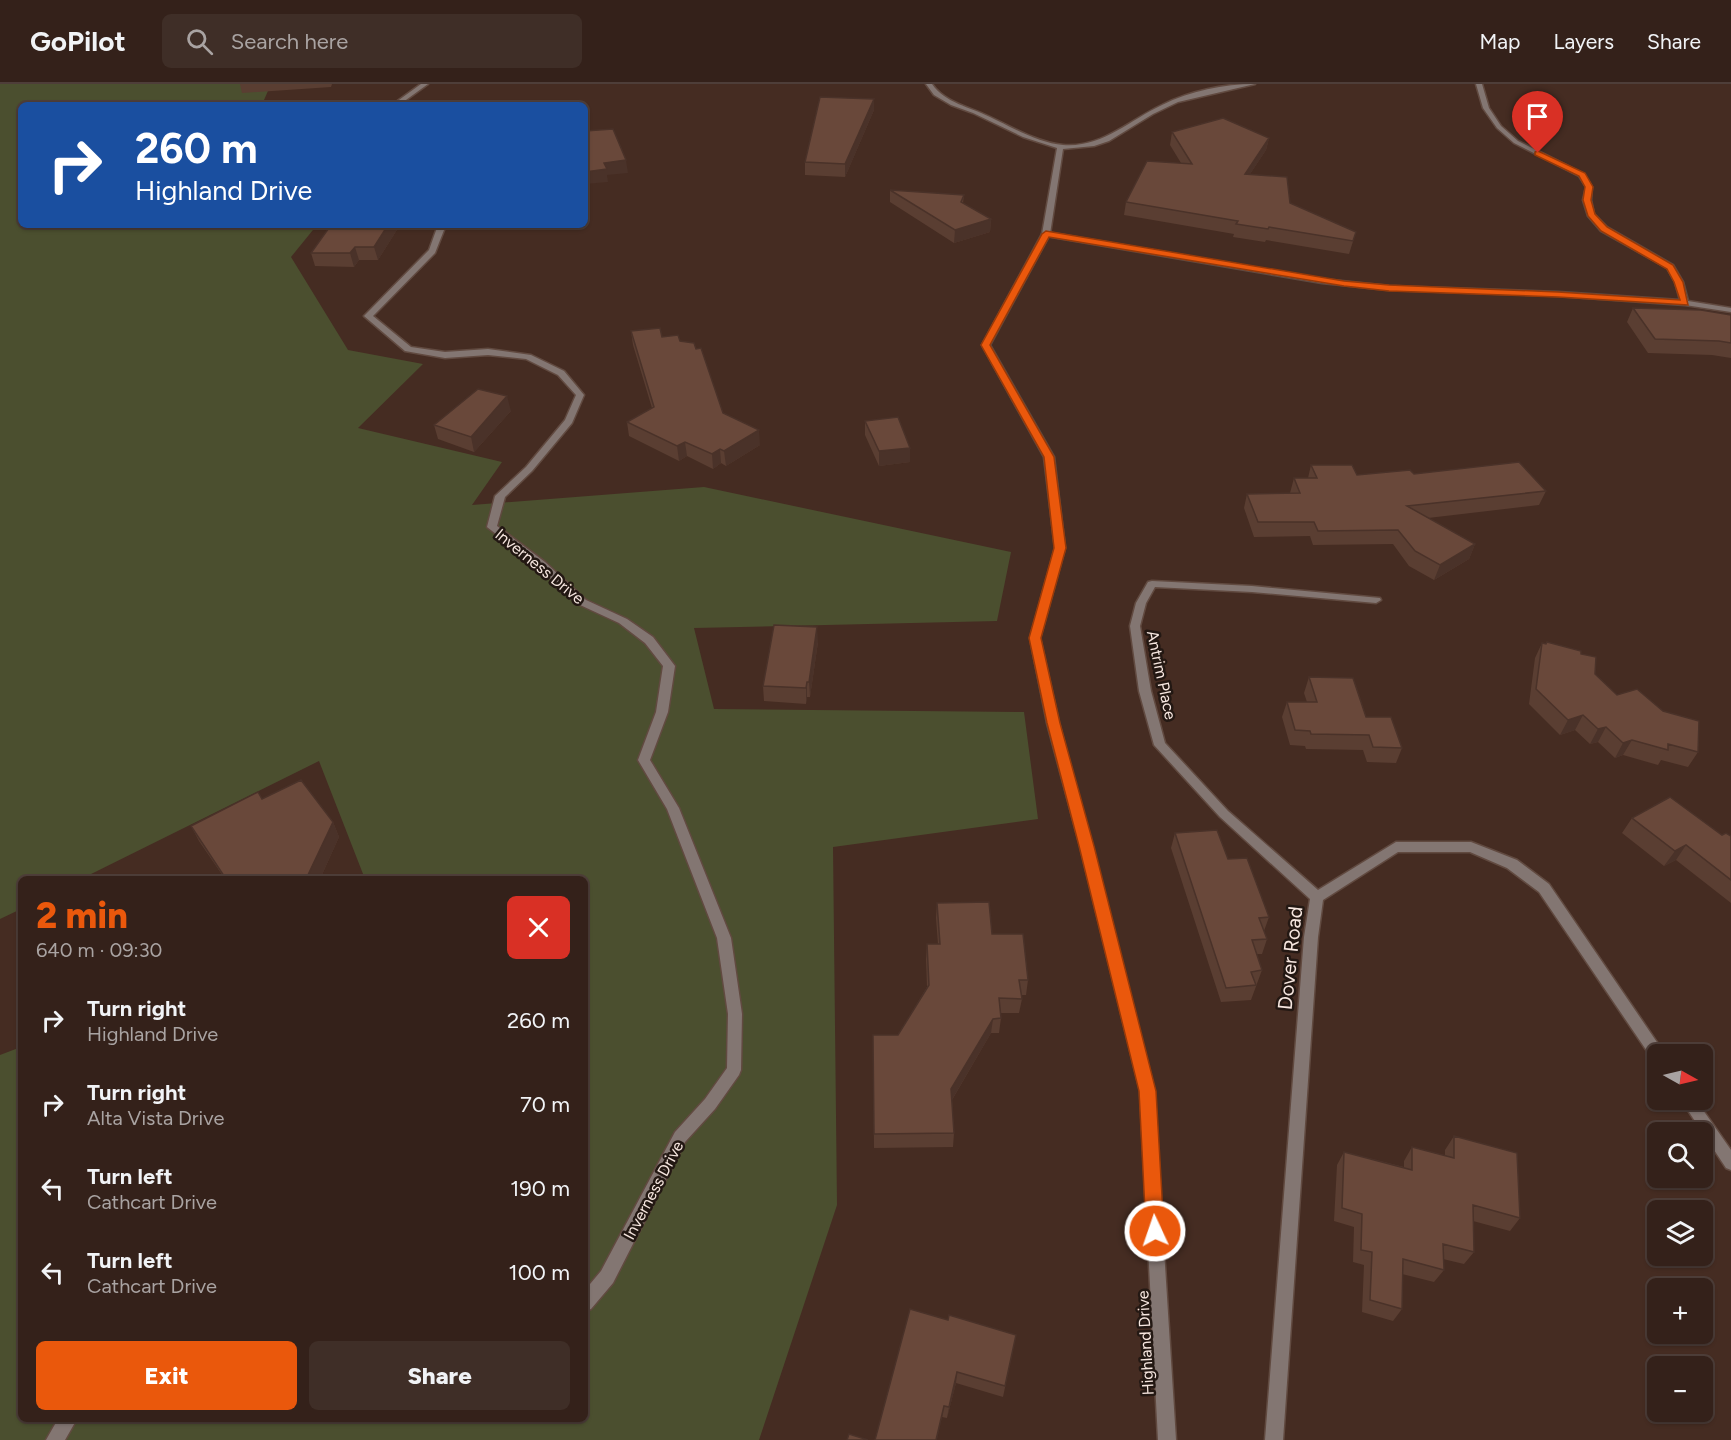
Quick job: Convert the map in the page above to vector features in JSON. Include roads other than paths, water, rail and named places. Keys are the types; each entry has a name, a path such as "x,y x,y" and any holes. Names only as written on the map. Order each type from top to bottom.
{"street":[{"path":"399,102 425,84"},
{"path":"929,84 936,94 953,104 1025,136 1060,147 1092,146 1108,140 1167,104 1199,94 1252,84"},
{"path":"1479,84 1485,108 1499,127 1516,142 1582,175 1589,187 1587,200 1591,214 1604,229 1670,267 1679,282 1685,303"},
{"name":"Highland Drive","path":"1060,147 1046,234 986,345 1049,457 1060,548 1035,638 1053,723 1147,1091 1167,1440"},
{"name":"Inverness Drive","path":"441,228 432,251 368,316 408,349 445,355 488,352 528,357 561,373 580,395 569,421 529,469 500,496 492,527 541,564 582,602 623,621 650,640 669,666 662,712 644,760 673,808 724,938 735,1014 734,1070 710,1104 680,1137 607,1277 588,1299"},
{"path":"1046,234 1344,283 1389,288 1558,294 1685,303 1731,310"},
{"name":"Antrim Place","path":"1317,897 1224,814 1160,744 1145,691 1135,626 1141,603 1152,584 1252,589 1376,600"},
{"name":"Dover Road","path":"1274,1440 1311,937 1317,897 1396,847 1471,847 1512,864 1544,888 1650,1044"},
{"path":"1695,1110 1731,1163"},
{"path":"55,1440 66,1422"}]}
